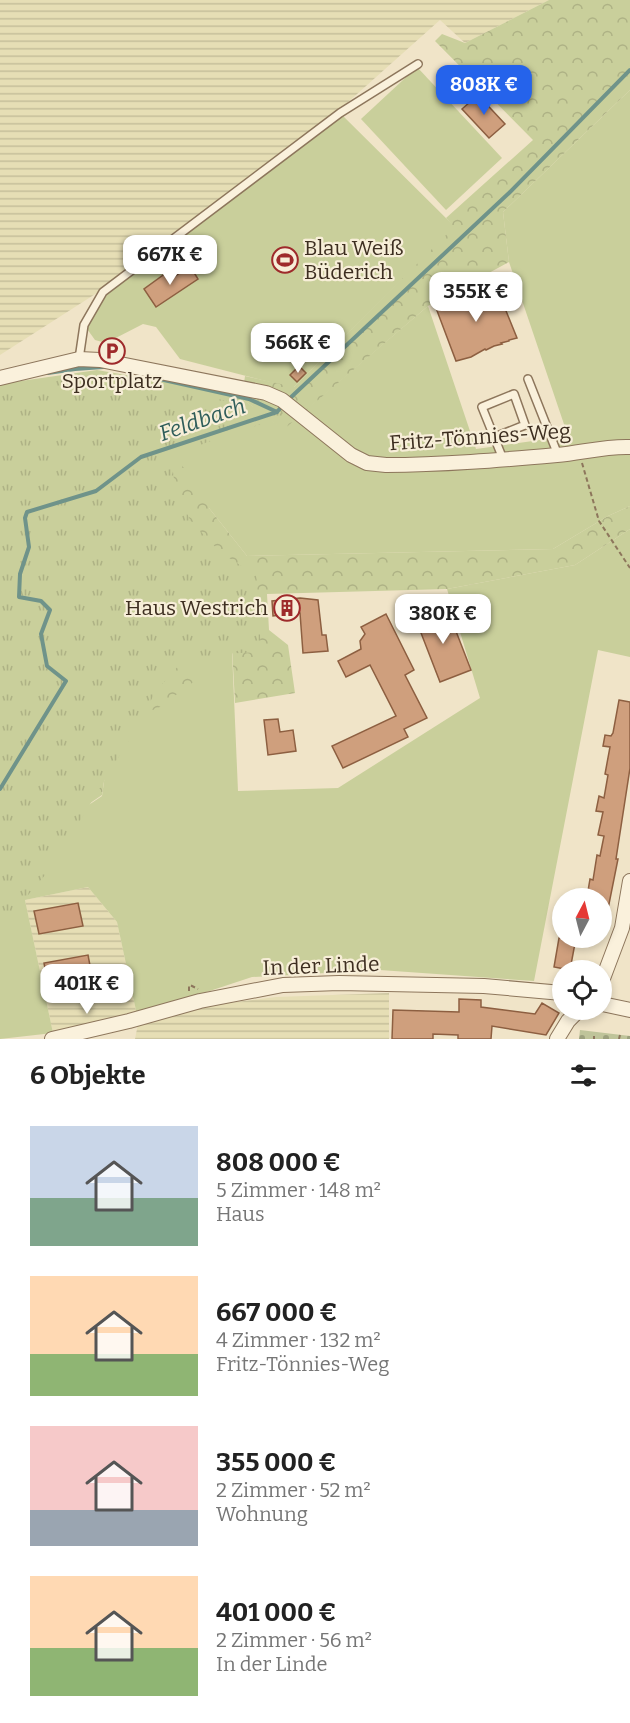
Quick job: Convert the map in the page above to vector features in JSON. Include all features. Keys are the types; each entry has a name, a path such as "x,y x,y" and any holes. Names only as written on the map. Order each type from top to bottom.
{"street":[{"name":"Fritz-Tönnies-Weg","path":"0,378 79,359 100,360 266,393 286,402 351,455 367,463 410,465 558,455 604,448 630,447"},
{"path":"610,960 622,928 630,881"},
{"name":"In der Linde","path":"52,1039 209,999 283,985 339,983 484,986 552,992"},
{"path":"612,1006 630,1010"},
{"path":"557,1039 569,1020"}],"lane":[{"path":"79,359 84,326 103,292 340,113 418,64"},
{"path":"528,379 558,455"},
{"path":"495,438 525,425 514,394 482,407 503,459"}],"path":[{"path":"577,453 582,462 599,521 630,568"},
{"path":"619,1039 620,1035"}],"shaded area":[{"path":"0,0 549,0 465,43 440,20 338,111 100,291 0,355"},
{"path":"88,887 117,922 137,1015 53,1033 25,900"},
{"path":"389,993 389,1039 135,1039 138,1024 189,1008 276,997"}],"green space":[{"path":"549,0 630,0 630,90 503,212 509,262 428,306 283,430 236,394 243,390 245,376 294,387 454,227 446,218 533,140 435,41 442,34 465,43"},
{"name":"Blau Weiß Büderich","path":"417,67 502,158 446,210 361,119"},
{"path":"630,90 630,506 608,516 553,549 247,556 209,508 0,573 0,384 97,370 236,394 283,429 428,306 476,449 568,436 509,262 503,212"},
{"name":"Blau Weiß Büderich","path":"342,115 455,227 293,388 180,359 156,327 143,324 106,343 95,340 85,326 104,294"},
{"path":"75,376 98,376 288,415 205,443 171,458 175,486 190,520 220,552 243,567 256,569 261,652 220,654 180,664 156,691 52,867 11,915 0,922 0,393"},
{"path":"175,454 209,508 247,556 553,549 608,516 630,506 630,529 575,565 447,589 267,594 269,630 288,645 295,693 235,703 231,628 193,623 196,680 157,709 113,718 102,795 0,865 0,573"},
{"path":"630,529 630,657 598,650 534,981 380,970 252,977 137,1015 117,922 88,887 25,900 53,1033 0,1039 0,865 102,796 113,718 192,623 231,628 238,791 338,788 480,698 447,589 575,565"},
{"path":"580,1030 630,1036 630,1039 579,1039"}],"building":[{"path":"478,95 505,124 489,138 462,109"},
{"path":"190,266 198,279 156,307 144,289 166,273 171,279"},
{"path":"496,286 517,338 456,361 436,308"},
{"path":"299,366 306,373 297,382 290,375"},
{"path":"300,598 318,600 322,635 326,635 328,651 303,653 300,613 273,616 272,601"},
{"path":"447,608 471,670 440,682 416,620"},
{"path":"386,614 414,670 405,675 427,718 404,729 408,737 343,768 332,746 396,716 370,665 346,677 338,661 361,649 360,641 365,634 361,627"},
{"path":"619,700 630,702 630,768 612,889 588,888 590,879 593,880 597,855 600,856 604,836 598,835 603,812 596,811 599,796 604,798 608,775 605,774 610,747 603,746 605,735 611,736"},
{"path":"278,719 280,732 293,730 296,751 268,755 264,720"},
{"path":"78,903 83,926 39,934 34,911"},
{"path":"557,948 574,948 572,960 555,960"},
{"path":"88,955 95,992 51,1000 44,963"},
{"path":"459,999 481,1000 481,1007 535,1014 542,1003 552,1009 552,1020 555,1020 546,1035 492,1026 491,1039 458,1039 458,1035 433,1034 433,1039 392,1039 393,1010 459,1012"}],"waterway":[{"name":"Feldbach","path":"288,400 509,193 630,70"},
{"path":"48,373 103,367"},
{"path":"137,374 249,399 277,412"},
{"name":"Feldbach","path":"0,789 66,681 47,666 41,634 50,610 41,601 19,597 20,574 29,547 25,518 27,512 96,491 141,457 277,412 283,405"}],"place":[{"name":"Blau Weiß Büderich","path":"285,260"},
{"name":"Sportplatz","path":"112,351"},
{"name":"Haus Westrich","path":"287,608"}]}
